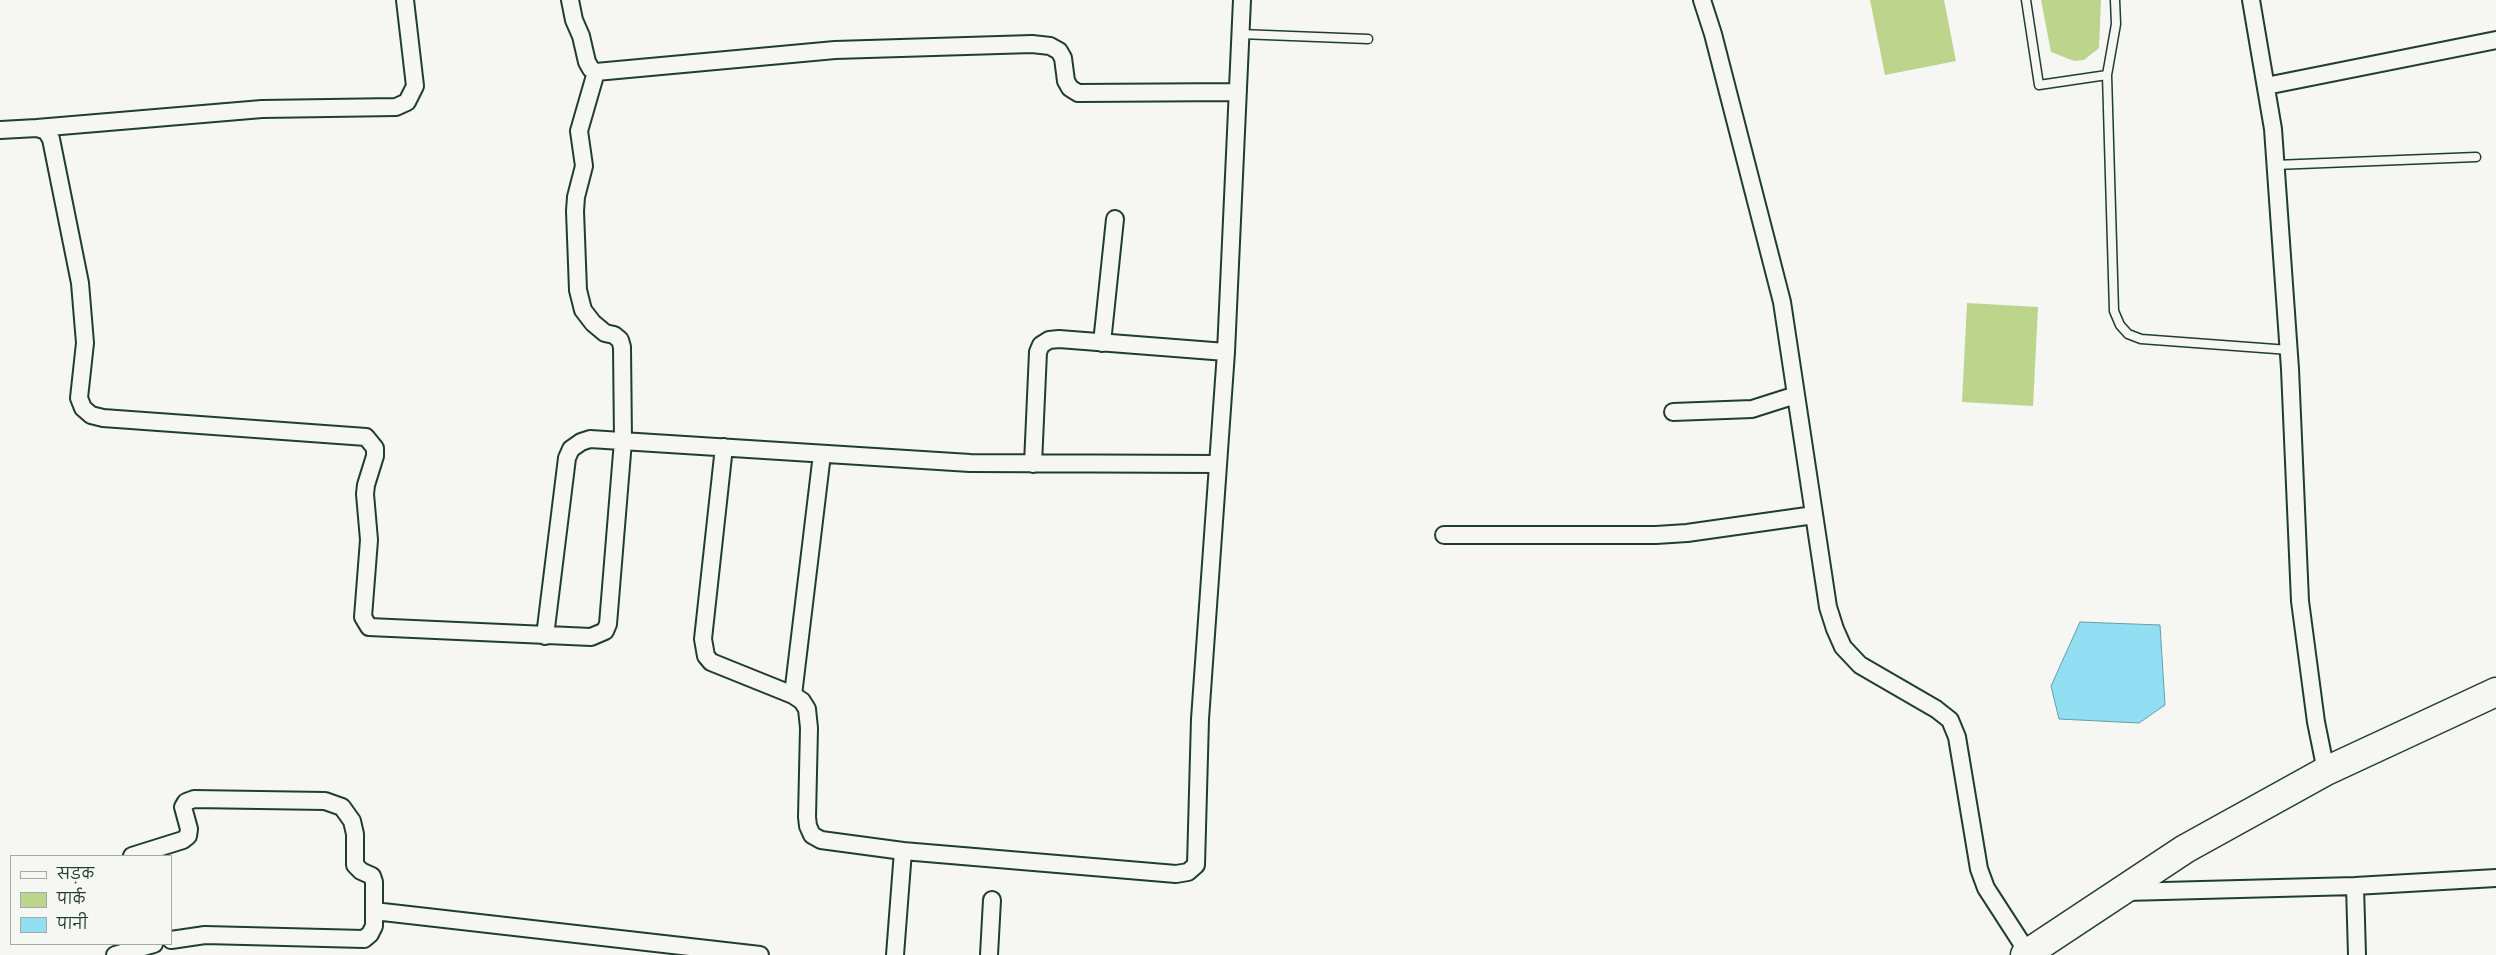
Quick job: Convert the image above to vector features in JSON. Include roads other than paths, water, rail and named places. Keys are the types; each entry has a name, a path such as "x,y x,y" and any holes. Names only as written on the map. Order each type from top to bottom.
{"highway":[{"path":"2027,954 2185,849 2326,771 2496,692"}],"street":[{"path":"0,130 262,109 396,106 407,102 415,86 405,0"},
{"path":"570,0 574,20 582,36 587,62 591,69 596,72 835,50 1032,44 1050,46 1059,51 1063,58 1066,81 1070,88 1078,93 1238,92"},
{"path":"724,448 703,648 711,662 793,695 802,701 807,709 809,718 807,817 812,835 821,840 903,851 1176,874 1188,872 1196,864 1200,719 1226,352 1242,0"},
{"path":"1702,0 1713,34 1782,302 1828,607 1843,647 1860,665 1936,709 1950,720 1957,737 1979,869 1986,888 2027,954"},
{"path":"2251,0 2273,129 2276,165 2289,350 2300,601 2316,722 2326,771"},
{"path":"2266,86 2496,40"},
{"path":"37,128 46,131 51,139 76,258 85,343 79,398 83,408 91,415 103,418 366,436 375,448 375,456 365,494 369,540 363,617 369,627 591,637 605,631 608,624 624,441 622,347 620,340 614,335 605,333 593,323 583,310 578,290 575,204 584,166 579,131 596,72"},
{"path":"1102,342 1115,219"},
{"path":"1032,464 1038,352 1042,345 1049,340 1059,339 1226,352"},
{"path":"1673,412 1752,409 1796,395"},
{"path":"544,636 567,458 571,450 585,441 624,441 822,454 1032,464 1218,464"},
{"path":"793,695 822,454"},
{"path":"1444,535 1687,534 1814,514"},
{"path":"135,855 183,840 188,836 189,829 183,807 186,802 194,799 325,801 336,803 342,807 352,821 355,865 361,871 372,876 374,926 370,934 364,939 205,935 172,940"},
{"path":"895,955 903,851"},
{"path":"2118,892 2355,886 2496,878"},
{"path":"2355,886 2358,955"},
{"path":"989,955 992,900"},
{"path":"374,911 710,952 760,955"},
{"path":"115,955 144,945"}],"lane":[{"path":"2026,0 2039,85 2106,75"},
{"path":"2115,0 2116,24 2106,75 2114,311 2120,325 2128,334 2141,339 2289,350"},
{"path":"1240,34 1368,39"},
{"path":"2276,165 2476,157"}],"water":[{"path":"2080,622 2160,625 2165,705 2139,723 2059,719 2051,686"}]}
